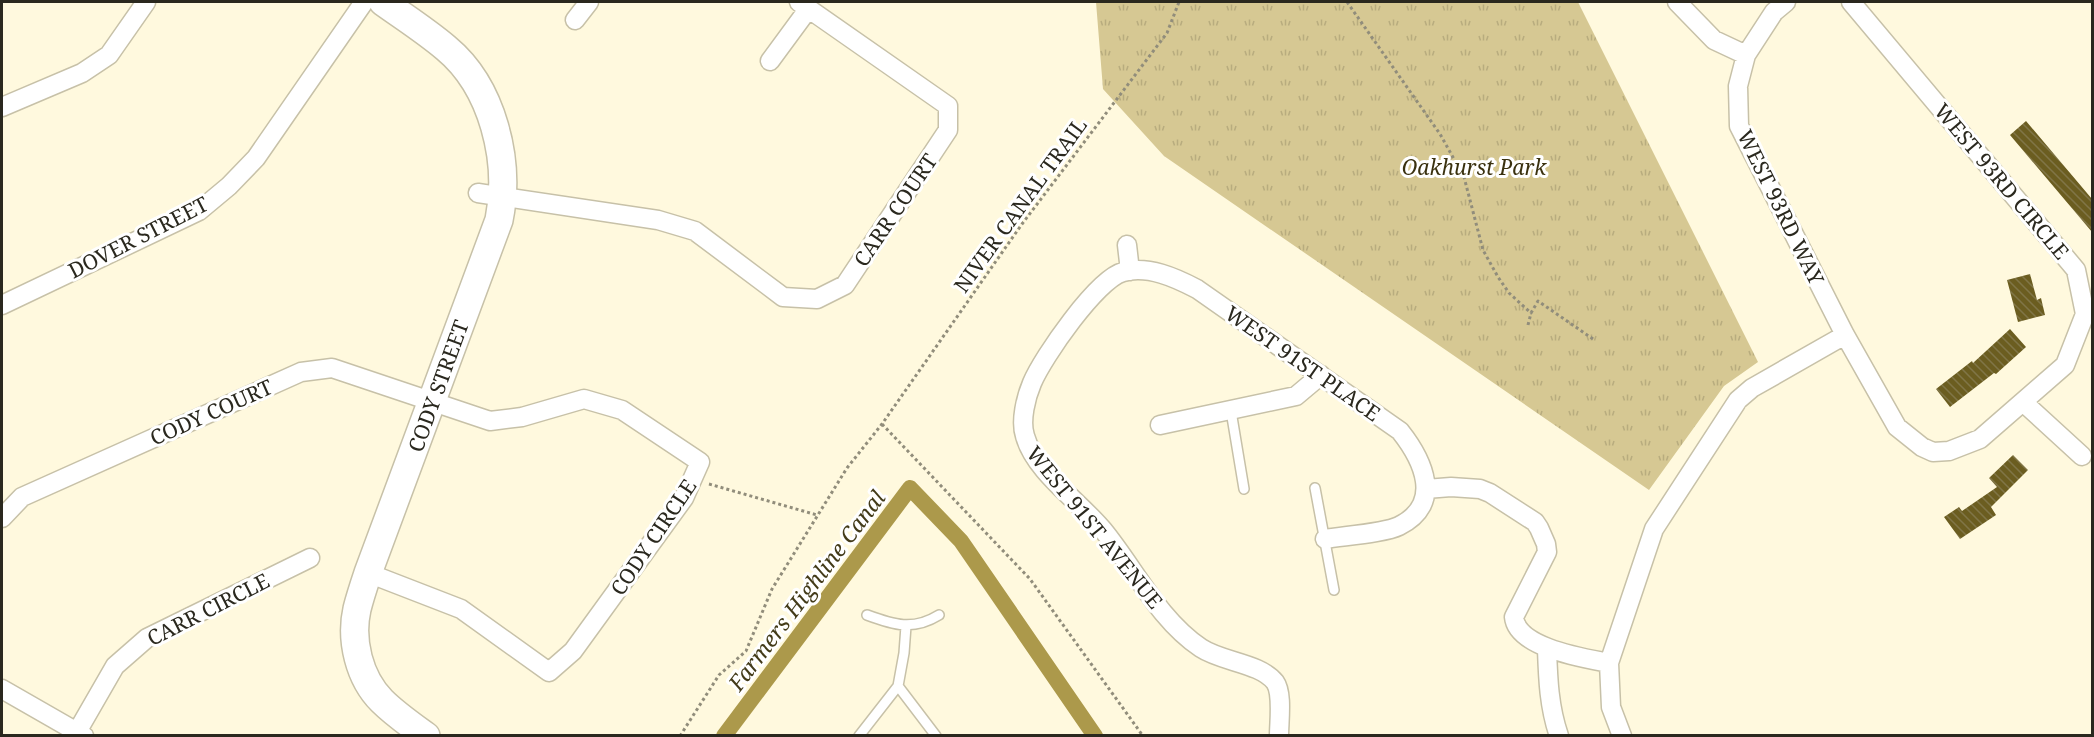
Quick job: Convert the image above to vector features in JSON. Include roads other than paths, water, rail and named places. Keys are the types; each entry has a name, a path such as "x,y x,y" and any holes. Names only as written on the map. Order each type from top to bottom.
{"street":[{"path":"2,107 82,73 109,55 146,2"},
{"name":"DOVER STREET","path":"2,305 199,211 229,186 256,158 364,2"},
{"path":"383,2 448,49 473,79 490,111 500,148 504,175 491,195"},
{"path":"575,20 589,2"},
{"path":"1677,2 1714,40 1746,56"},
{"name":"WEST 93RD WAY","path":"1786,2 1774,12 1746,56 1738,86 1739,126 1845,336"},
{"name":"WEST 93RD CIRCLE","path":"1845,336 1897,426 1932,458 1980,439 2065,365 2085,314 2076,270 1851,2"},
{"path":"771,61 804,5"},
{"name":"CARR COURT","path":"491,195 658,220 695,231 783,297 817,299 845,285 948,130 948,106 804,5"},
{"name":"CODY STREET","path":"426,735 380,699 367,681 358,658 354,636 357,610 368,573 499,219 491,195"},
{"path":"1127,245 1139,271"},
{"name":"WEST 91ST PLACE","path":"1139,271 1179,279 1197,289 1400,431 1417,456 1424,474 1426,489"},
{"name":"WEST 91ST AVENUE","path":"1139,271 1111,277 1090,297 1055,345 1032,383 1023,418 1024,434 1030,451 1046,471 1103,530 1167,618 1180,632 1217,657 1262,672 1276,684 1279,690 1279,735"},
{"path":"1622,735 1611,707 1609,663 1654,529 1738,400 1752,388 1845,336"},
{"name":"CODY COURT","path":"2,518 22,497 301,372 332,368 432,402"},
{"path":"1160,425 1296,396 1321,375"},
{"name":"CODY CIRCLE","path":"368,573 461,609 549,672 573,651 684,498 700,462 622,410 584,399 522,417 490,421 432,402"},
{"path":"2023,402 2082,456"},
{"path":"1325,539 1397,527 1421,508 1426,489 1451,487 1480,489 1490,493 1535,522 1546,544 1547,552 1514,617 1514,624 1547,649 1609,663"},
{"name":"CARR CIRCLE","path":"80,734 115,666 147,638 310,558"},
{"path":"1547,649 1549,696 1552,715 1559,735"},
{"path":"2,689 80,734"}],"lane":[{"path":"1231,411 1244,489"},
{"path":"1315,488 1334,590"},
{"path":"867,615 906,626 927,622 939,615"},
{"path":"859,735 898,686 906,626"},
{"path":"898,686 936,735"}],"waterway":[{"name":"Farmers Highline Canal","path":"724,736 910,488 961,541 1095,736"}],"park label":[{"name":"Oakhurst Park","path":"1474,167"}]}
